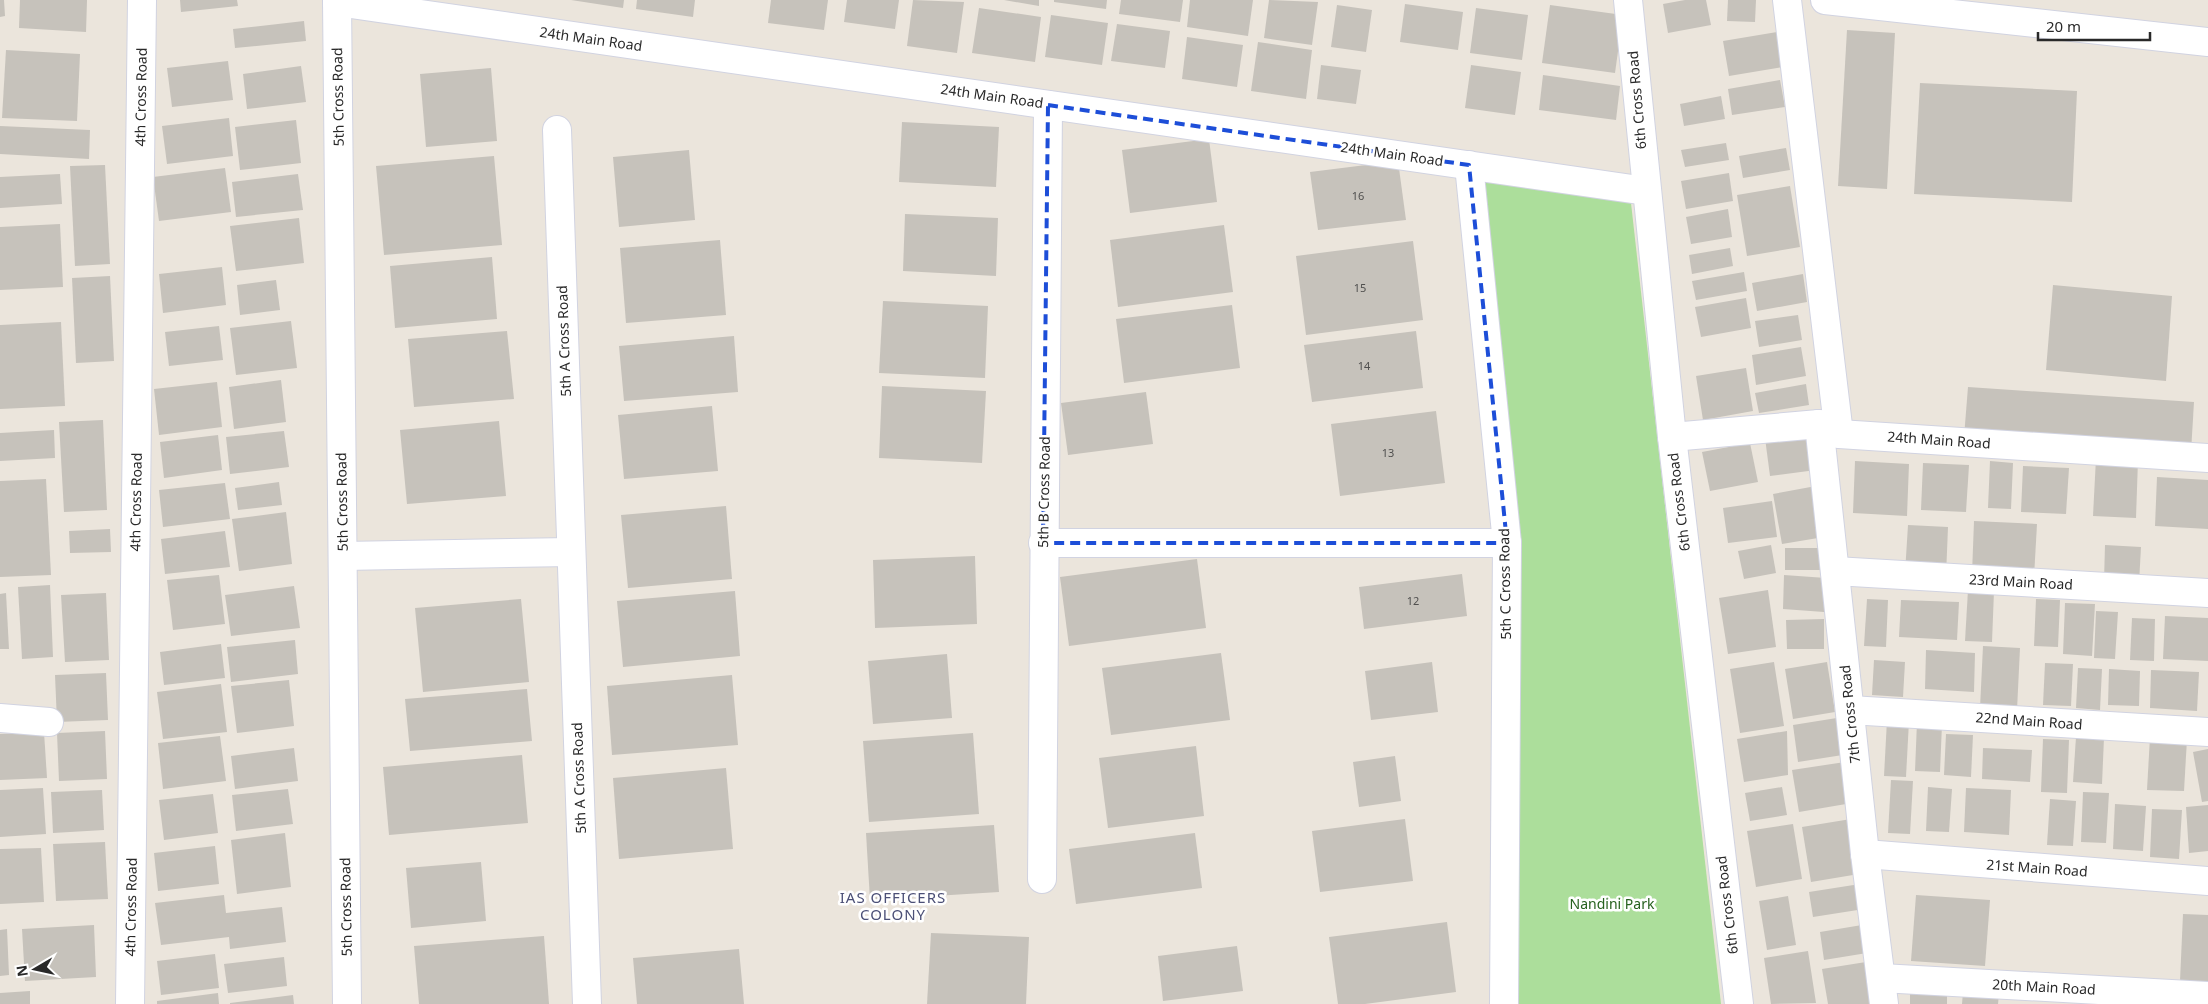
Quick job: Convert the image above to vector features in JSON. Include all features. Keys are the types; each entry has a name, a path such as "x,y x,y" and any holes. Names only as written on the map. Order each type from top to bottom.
{"street":[{"name":"4th Cross Road","path":"130,1004 142,0"},
{"name":"6th Cross Road","path":"1628,0 1672,437 1739,1004"},
{"path":"1787,0 1829,429"},
{"path":"1825,0 2208,42"},
{"name":"24th Main Road","path":"337,1 1646,191"},
{"name":"5th Cross Road","path":"337,1 347,1004"},
{"name":"5th B Cross Road","path":"1042,879 1043,543 1048,105"},
{"name":"5th A Cross Road","path":"557,130 587,1004"},
{"name":"5th C Cross Road","path":"1469,165 1507,543 1504,1004"},
{"name":"24th Main Road","path":"1672,437 1829,429 2208,458"},
{"name":"7th Cross Road","path":"1829,429 1835,571 1865,854 1882,991"},
{"path":"1043,543 1507,543"},
{"path":"343,556 571,552"},
{"name":"23rd Main Road","path":"1835,571 2208,593"},
{"name":"22nd Main Road","path":"1850,710 2208,732"},
{"path":"0,718 48,722"},
{"name":"21st Main Road","path":"1865,854 2208,881"},
{"name":"20th Main Road","path":"1882,991 2208,996"}],"highlighted area":[{"path":"1048,105 1469,165 1507,543 1043,543"}],"green space":[{"name":"Nandini Park","path":"1484,179 1631,203 1721,1004 1514,1004"}],"building":[{"path":"0,0 4,0 5,16 0,17"},
{"path":"20,0 87,0 86,32 19,28"},
{"path":"180,0 237,0 238,6 181,12"},
{"path":"571,0 624,0 623,8"},
{"path":"637,0 695,0 693,17 636,9"},
{"path":"771,0 828,0 824,30 768,23"},
{"path":"847,0 899,0 895,29 844,22"},
{"path":"913,0 964,2 957,53 907,46"},
{"path":"1004,0 1039,0 1039,6"},
{"path":"1054,0 1107,0 1106,9 1054,2"},
{"path":"1121,0 1183,0 1180,22 1119,14"},
{"path":"1190,0 1253,0 1248,36 1187,27"},
{"path":"1269,0 1318,2 1312,45 1264,38"},
{"path":"1685,0 1706,0 1711,25 1668,33 1663,4"},
{"path":"1728,0 1756,0 1755,22 1727,21"},
{"path":"1405,4 1463,12 1458,50 1400,42"},
{"path":"1337,5 1372,10 1366,52 1331,47"},
{"path":"1550,5 1623,15 1615,73 1542,63"},
{"path":"979,8 1041,17 1035,62 972,53"},
{"path":"1476,8 1528,15 1522,60 1470,53"},
{"path":"1051,15 1108,23 1102,65 1045,57"},
{"path":"304,21 306,41 235,48 233,29"},
{"path":"1117,24 1170,31 1165,68 1111,61"},
{"path":"1847,30 1895,33 1887,189 1838,186"},
{"path":"1777,32 1783,67 1729,76 1723,41"},
{"path":"1187,37 1243,45 1237,87 1182,79"},
{"path":"1258,42 1312,50 1306,99 1251,91"},
{"path":"6,50 80,54 77,121 2,118"},
{"path":"228,61 233,100 172,107 167,68"},
{"path":"1321,65 1361,70 1356,104 1317,99"},
{"path":"1471,65 1521,72 1515,115 1465,108"},
{"path":"301,66 306,102 247,109 243,74"},
{"path":"491,68 497,141 426,147 420,74"},
{"path":"1543,75 1620,86 1616,120 1539,110"},
{"path":"1780,80 1785,107 1732,115 1728,89"},
{"path":"1920,83 2077,91 2072,202 1914,194"},
{"path":"1721,96 1725,119 1684,126 1680,104"},
{"path":"229,118 233,156 167,164 162,126"},
{"path":"296,120 301,163 240,170 235,127"},
{"path":"902,122 999,127 996,187 899,182"},
{"path":"0,126 90,130 89,159 0,154"},
{"path":"1209,139 1217,202 1130,213 1122,150"},
{"path":"1726,143 1729,160 1685,167 1681,150"},
{"path":"1786,148 1790,170 1743,178 1739,156"},
{"path":"689,150 695,220 619,227 613,157"},
{"path":"494,156 502,245 384,255 376,166"},
{"path":"1398,161 1406,220 1318,230 1310,172"},
{"path":"105,165 110,264 75,266 70,166"},
{"path":"225,168 231,212 159,221 153,177"},
{"path":"1729,173 1733,201 1686,209 1681,181"},
{"path":"60,174 62,204 0,208 0,177"},
{"path":"298,174 303,210 236,217 232,182"},
{"path":"1790,186 1800,247 1747,256 1737,195"},
{"path":"1728,209 1732,237 1691,244 1686,217"},
{"path":"905,214 998,218 996,276 903,271"},
{"path":"299,218 304,263 236,271 230,226"},
{"path":"60,224 63,287 0,290 0,227"},
{"path":"1224,225 1233,292 1118,307 1110,240"},
{"path":"720,240 726,315 626,323 620,248"},
{"path":"1413,241 1423,320 1306,335 1296,256"},
{"path":"1730,248 1733,266 1692,274 1689,255"},
{"path":"492,257 497,319 395,328 390,266"},
{"path":"222,267 226,305 163,313 159,274"},
{"path":"1744,272 1747,291 1696,300 1692,281"},
{"path":"1803,274 1807,302 1757,311 1752,283"},
{"path":"110,276 114,361 76,363 72,278"},
{"path":"276,280 280,310 240,315 237,285"},
{"path":"2053,285 2172,296 2166,381 2046,370"},
{"path":"1746,298 1751,328 1701,337 1695,307"},
{"path":"883,301 988,306 985,378 879,373"},
{"path":"1232,305 1240,368 1124,383 1116,319"},
{"path":"1798,315 1802,340 1759,347 1755,321"},
{"path":"291,321 297,368 236,375 230,328"},
{"path":"61,322 65,406 0,409 0,325"},
{"path":"219,326 223,360 169,366 165,332"},
{"path":"507,331 514,399 414,407 408,339"},
{"path":"1416,331 1423,388 1312,402 1304,345"},
{"path":"734,336 738,392 624,401 619,346"},
{"path":"1801,347 1806,376 1756,385 1752,355"},
{"path":"1746,368 1753,411 1703,420 1696,376"},
{"path":"281,380 286,422 234,429 229,387"},
{"path":"217,382 222,427 159,435 154,389"},
{"path":"1806,384 1809,405 1759,413 1755,393"},
{"path":"882,386 986,391 982,463 879,458"},
{"path":"1968,387 2194,402 2191,452 1964,437"},
{"path":"1146,392 1153,444 1068,455 1061,403"},
{"path":"712,406 718,471 624,479 618,415"},
{"path":"1436,411 1445,483 1340,496 1331,424"},
{"path":"103,420 107,510 64,512 59,422"},
{"path":"499,421 506,496 407,504 400,430"},
{"path":"54,430 55,458 0,461 0,433"},
{"path":"284,431 289,467 230,474 226,437"},
{"path":"1810,431 1816,470 1770,476 1765,438"},
{"path":"218,435 222,470 164,478 160,442"},
{"path":"1750,443 1758,482 1710,491 1702,452"},
{"path":"2096,458 2138,460 2136,518 2093,516"},
{"path":"1855,461 1909,464 1907,516 1853,513"},
{"path":"1990,461 2013,463 2011,509 1988,508"},
{"path":"1923,463 1969,465 1966,512 1921,510"},
{"path":"2023,466 2069,468 2066,514 2021,512"},
{"path":"2157,477 2208,480 2208,529 2155,526"},
{"path":"46,479 51,575 0,577 0,481"},
{"path":"279,482 282,505 238,510 235,488"},
{"path":"225,483 230,519 163,527 159,490"},
{"path":"1816,486 1824,537 1782,544 1773,494"},
{"path":"1772,501 1777,537 1728,543 1723,508"},
{"path":"726,506 732,579 628,588 621,515"},
{"path":"286,512 292,564 239,571 232,519"},
{"path":"1974,521 2037,524 2034,577 1972,574"},
{"path":"1908,525 1948,527 1946,576 1905,573"},
{"path":"110,529 111,552 70,553 69,531"},
{"path":"225,531 230,567 165,574 161,539"},
{"path":"1771,545 1776,573 1744,579 1738,551"},
{"path":"2105,545 2141,547 2139,583 2104,581"},
{"path":"1785,548 1821,548 1821,570 1785,570"},
{"path":"975,556 977,624 875,628 873,560"},
{"path":"1197,559 1206,628 1069,646 1060,577"},
{"path":"1462,574 1467,616 1364,629 1359,587"},
{"path":"219,575 225,624 173,630 167,580"},
{"path":"1784,575 1826,578 1824,612 1783,609"},
{"path":"50,585 53,657 22,659 18,587"},
{"path":"294,586 300,628 231,636 225,595"},
{"path":"1768,590 1776,647 1728,654 1719,598"},
{"path":"1968,590 1994,591 1992,642 1965,641"},
{"path":"735,591 740,656 623,667 617,601"},
{"path":"6,593 9,649 0,649 0,594"},
{"path":"106,593 109,660 65,662 61,595"},
{"path":"521,599 529,682 423,692 415,608"},
{"path":"1867,599 1888,600 1886,647 1864,646"},
{"path":"2036,599 2060,600 2058,647 2034,646"},
{"path":"1901,600 1959,602 1957,640 1899,637"},
{"path":"2065,603 2095,604 2092,656 2063,654"},
{"path":"2096,611 2118,612 2115,659 2094,658"},
{"path":"2165,616 2208,618 2208,661 2163,659"},
{"path":"2132,618 2155,619 2154,661 2130,660"},
{"path":"1824,619 1824,649 1787,649 1786,620"},
{"path":"295,640 298,674 231,682 227,647"},
{"path":"221,644 225,678 164,685 160,652"},
{"path":"1983,646 2020,648 2017,710 1980,708"},
{"path":"1926,650 1975,653 1974,692 1925,689"},
{"path":"1221,653 1230,720 1111,735 1102,668"},
{"path":"947,654 952,718 873,724 868,661"},
{"path":"1874,660 1905,662 1903,697 1872,695"},
{"path":"1432,662 1438,712 1371,720 1365,671"},
{"path":"1774,662 1784,726 1740,733 1730,669"},
{"path":"1827,662 1835,712 1793,719 1785,669"},
{"path":"2045,663 2073,664 2071,706 2043,705"},
{"path":"2078,668 2102,669 2100,710 2076,708"},
{"path":"2109,669 2140,671 2139,706 2108,705"},
{"path":"2151,670 2199,672 2197,711 2150,708"},
{"path":"106,673 108,720 57,722 55,675"},
{"path":"732,675 738,745 612,755 607,686"},
{"path":"289,680 294,726 237,733 231,686"},
{"path":"221,684 227,732 163,739 157,692"},
{"path":"527,689 532,741 410,751 405,699"},
{"path":"1843,717 1849,754 1798,762 1793,725"},
{"path":"1887,720 1909,721 1906,777 1884,776"},
{"path":"1917,722 1942,724 1940,772 1915,771"},
{"path":"105,731 107,779 59,781 57,733"},
{"path":"1787,731 1788,775 1744,782 1737,739"},
{"path":"44,732 47,778 0,780 0,734"},
{"path":"973,733 979,814 869,822 863,741"},
{"path":"1946,734 1973,735 1971,777 1944,775"},
{"path":"220,736 226,781 163,789 158,743"},
{"path":"2076,737 2104,738 2102,784 2073,782"},
{"path":"2150,737 2187,739 2184,791 2147,790"},
{"path":"2043,739 2069,740 2067,793 2041,792"},
{"path":"1196,746 1204,816 1108,828 1099,758"},
{"path":"294,748 298,781 235,789 231,756"},
{"path":"1983,748 2032,750 2030,782 1982,779"},
{"path":"2208,749 2208,801 2202,802 2193,752"},
{"path":"522,755 528,823 389,835 383,767"},
{"path":"1395,756 1401,801 1359,807 1353,762"},
{"path":"1845,762 1852,803 1799,812 1792,770"},
{"path":"726,768 733,849 619,859 613,778"},
{"path":"1891,780 1913,781 1910,834 1888,833"},
{"path":"1782,787 1787,815 1750,821 1745,793"},
{"path":"1928,787 1952,789 1949,832 1926,831"},
{"path":"43,788 46,834 0,837 0,790"},
{"path":"1966,788 2011,790 2009,835 1964,832"},
{"path":"288,789 293,824 236,831 232,795"},
{"path":"102,790 104,830 53,833 51,792"},
{"path":"2083,792 2109,793 2106,843 2081,842"},
{"path":"213,794 218,833 164,840 159,800"},
{"path":"2050,799 2076,801 2073,846 2047,845"},
{"path":"2115,804 2146,806 2143,851 2113,849"},
{"path":"2208,805 2208,851 2189,853 2186,807"},
{"path":"2152,809 2182,810 2179,859 2150,857"},
{"path":"1405,819 1413,881 1320,892 1312,831"},
{"path":"1851,819 1859,874 1811,882 1802,827"},
{"path":"1793,824 1802,879 1756,887 1747,831"},
{"path":"994,825 999,892 870,900 866,833"},
{"path":"285,833 291,887 237,894 231,840"},
{"path":"1195,833 1202,888 1076,904 1069,849"},
{"path":"105,842 108,899 56,901 53,844"},
{"path":"215,846 219,884 158,891 154,853"},
{"path":"41,848 44,902 0,904 0,849"},
{"path":"481,862 486,921 411,928 406,868"},
{"path":"1860,884 1864,909 1813,917 1809,892"},
{"path":"224,895 226,913 282,907 286,942 230,949 229,937 161,945 155,903"},
{"path":"1916,895 1990,900 1985,966 1911,961"},
{"path":"1788,896 1796,945 1767,950 1759,901"},
{"path":"2183,914 2208,915 2208,983 2180,981"},
{"path":"1447,922 1456,992 1365,1004 1338,1004 1329,937"},
{"path":"94,925 96,977 25,981 22,929"},
{"path":"1862,925 1867,953 1824,960 1820,932"},
{"path":"7,929 9,975 0,976 0,930"},
{"path":"931,933 1029,937 1026,1004 927,1004"},
{"path":"544,936 549,1004 419,1004 414,946"},
{"path":"1237,946 1243,991 1163,1001 1158,956"},
{"path":"739,949 744,1004 637,1004 633,958"},
{"path":"1808,951 1816,1003 1771,1004 1764,958"},
{"path":"215,954 219,988 161,995 157,961"},
{"path":"284,957 287,986 228,993 224,964"},
{"path":"1866,962 1872,1004 1828,1004 1822,969"},
{"path":"30,991 30,1004 0,1004 0,993"},
{"path":"1963,992 1999,994 1998,1004 1962,1004"},
{"path":"218,993 219,1004 157,1004 157,1001"},
{"path":"1910,993 1947,994 1947,1004 1910,1004"},
{"path":"293,995 294,1004 230,1004 230,1003"}],"district":[{"name":"IAS OFFICERS COLONY","path":"893,906"}]}
